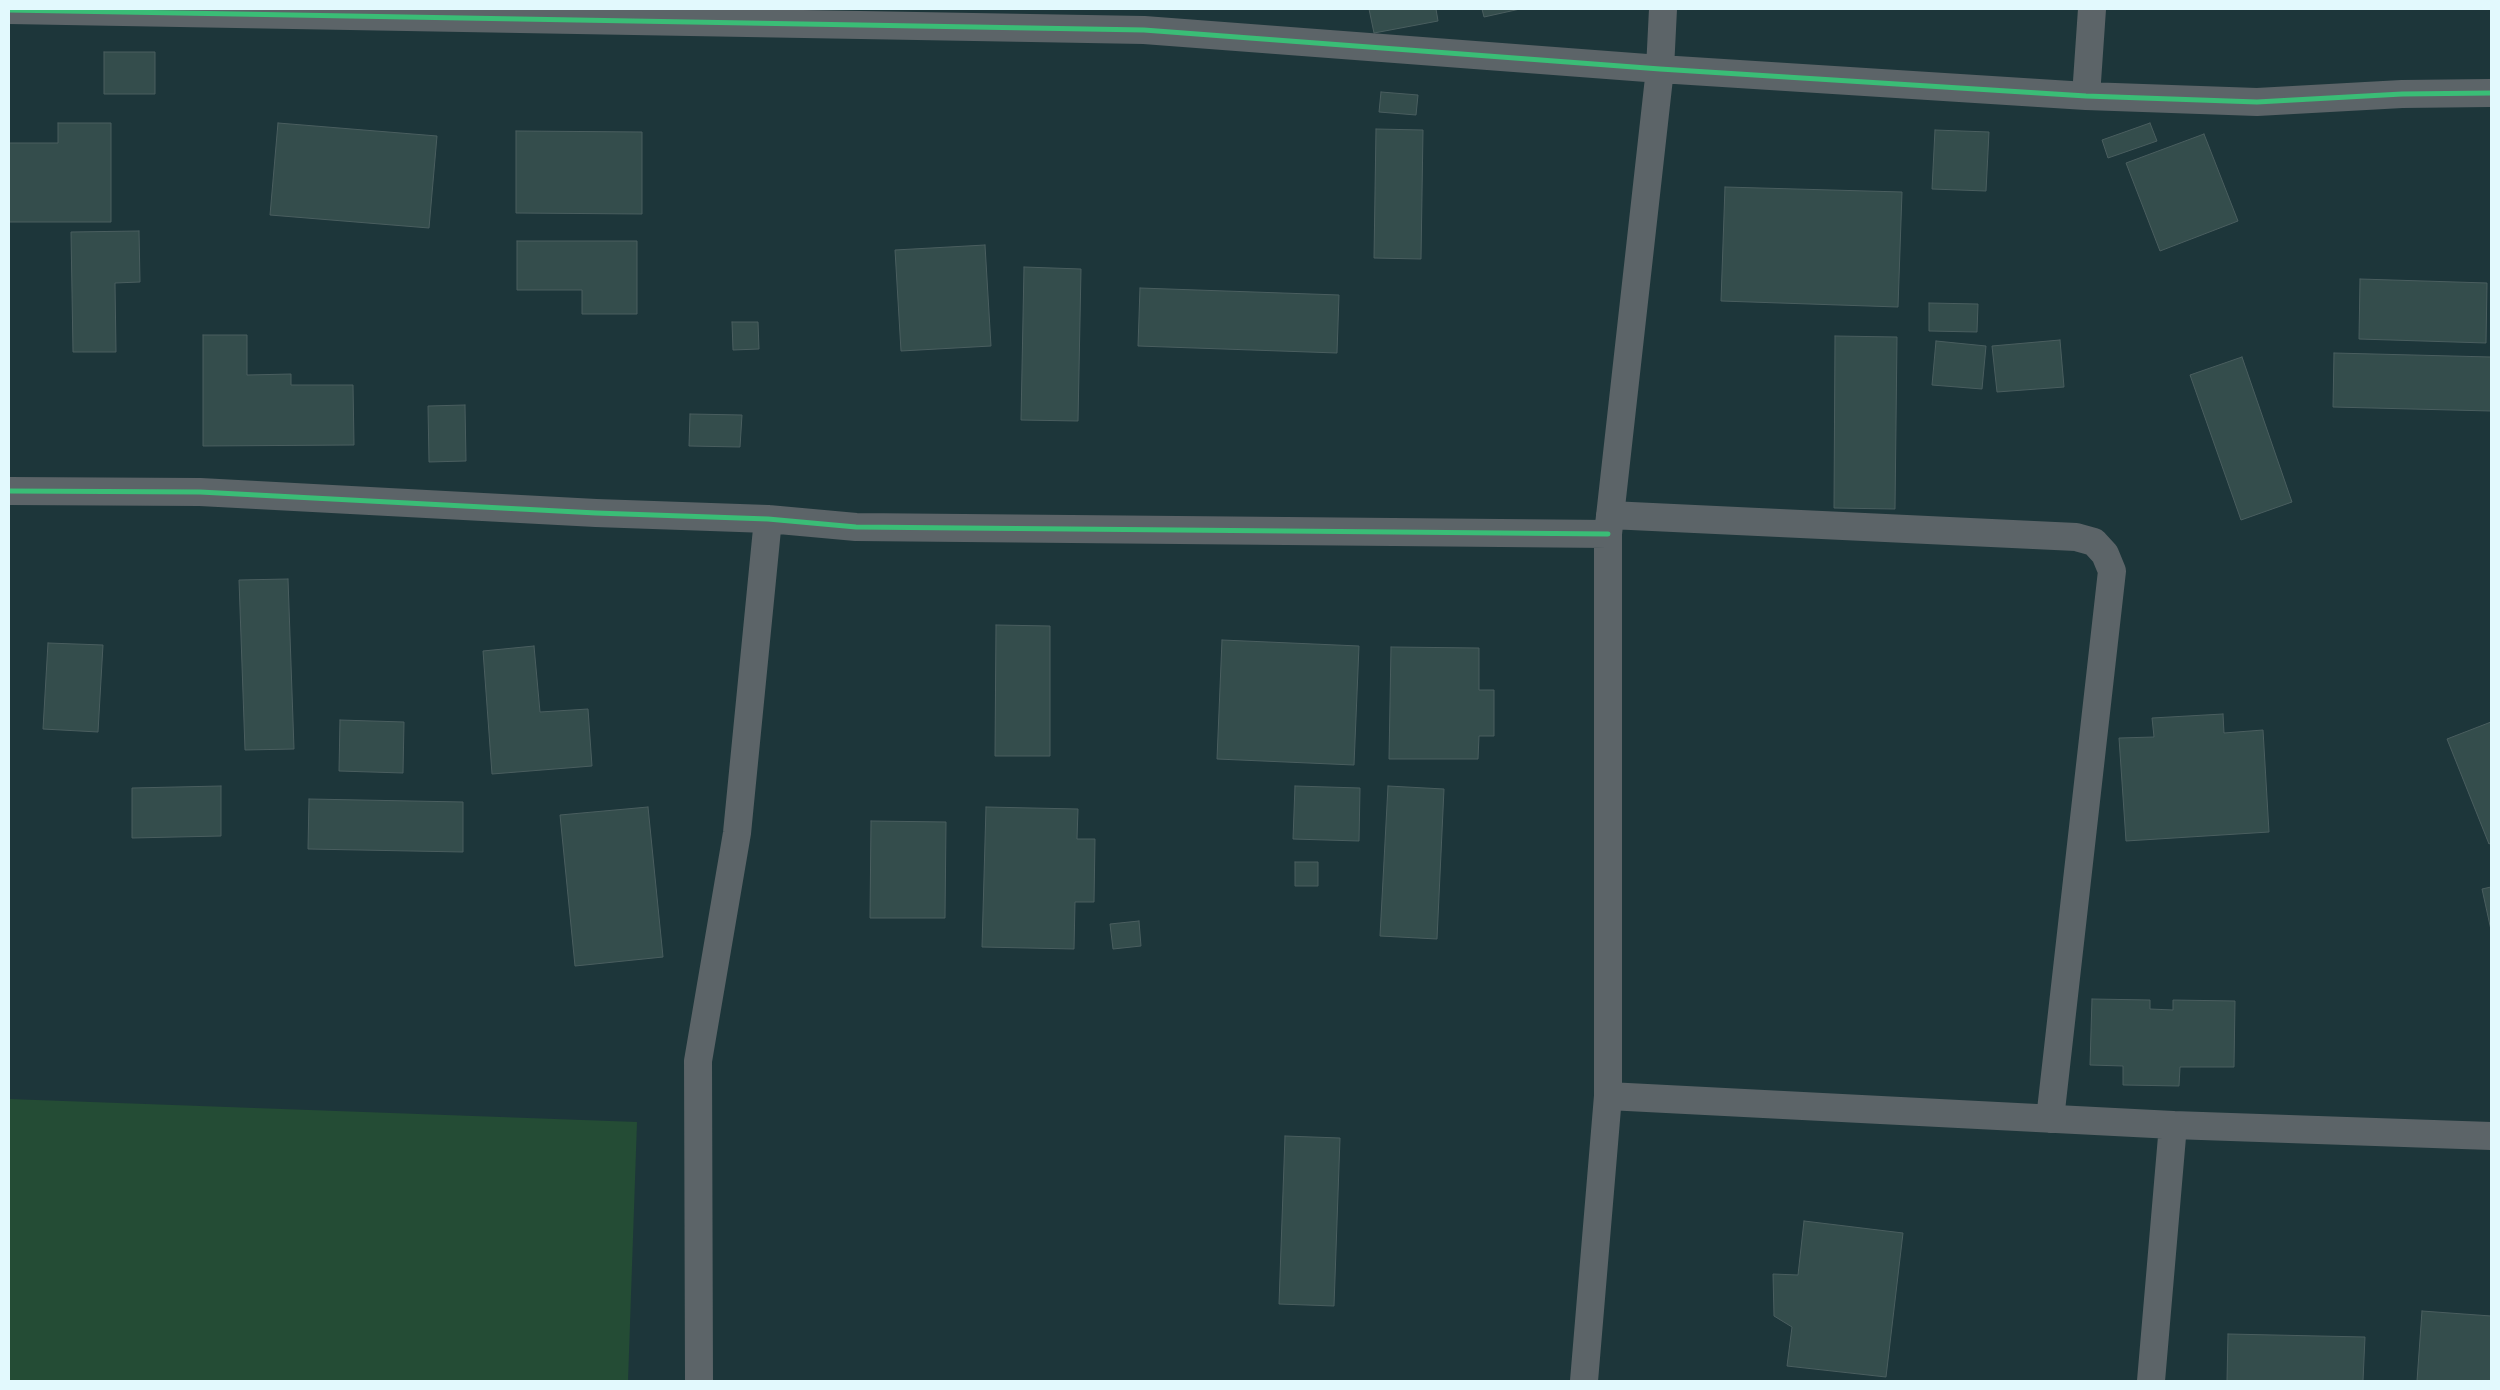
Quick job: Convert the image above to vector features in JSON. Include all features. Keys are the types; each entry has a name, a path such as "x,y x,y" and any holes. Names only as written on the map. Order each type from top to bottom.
{"street":[{"path":"1584,1381 1608,1096 1609,525 1660,69 1663,9"},
{"path":"2086,96 2092,9"},
{"path":"9,10 1142,19 1660,69 2086,96 2257,102 2402,94 2491,93"},
{"path":"9,491 200,492 596,513 768,519 856,527 1609,525 2076,537 2094,542 2105,554 2112,571 2050,1119"},
{"path":"699,1381 698,1061 737,833 768,519"},
{"path":"1608,1096 2173,1125 2491,1136"},
{"path":"2151,1381 2173,1125"}],"green space":[{"path":"9,1099 637,1122 628,1381 9,1381"}],"building":[{"path":"1369,9 1436,9 1438,21 1374,33"},
{"path":"1482,9 1520,9 1484,17"},
{"path":"104,52 155,52 155,94 104,94"},
{"path":"1381,92 1418,95 1416,115 1379,112"},
{"path":"58,123 111,123 111,222 9,222 9,143 58,143"},
{"path":"278,123 437,136 429,228 270,215"},
{"path":"2150,123 2157,141 2108,158 2102,140"},
{"path":"1376,129 1423,130 1421,259 1374,258"},
{"path":"1935,130 1989,132 1986,191 1932,189"},
{"path":"516,131 642,132 642,214 516,213"},
{"path":"2204,134 2238,221 2160,251 2126,163"},
{"path":"1725,187 1902,192 1898,307 1721,301"},
{"path":"139,231 140,282 115,283 116,352 73,352 71,232"},
{"path":"517,241 637,241 637,314 582,314 582,290 517,290"},
{"path":"985,245 991,346 901,351 895,250"},
{"path":"1024,267 1081,269 1078,421 1021,420"},
{"path":"2360,279 2487,283 2486,343 2359,339"},
{"path":"1140,288 1339,295 1337,353 1138,346"},
{"path":"1929,303 1978,304 1977,332 1929,331"},
{"path":"732,322 758,322 759,349 733,350"},
{"path":"203,335 247,335 247,375 291,374 291,385 353,385 354,445 203,446"},
{"path":"1835,336 1897,337 1895,509 1834,508"},
{"path":"2060,340 2064,387 1997,392 1992,346"},
{"path":"1936,341 1986,346 1982,389 1932,385"},
{"path":"2334,353 2491,357 2491,411 2333,407"},
{"path":"2242,357 2292,502 2241,520 2190,375"},
{"path":"465,405 466,461 429,462 428,406"},
{"path":"690,414 742,415 740,447 689,446"},
{"path":"288,579 294,749 245,750 239,580"},
{"path":"996,625 1050,626 1050,756 995,756"},
{"path":"1222,640 1359,646 1354,765 1217,759"},
{"path":"48,643 103,645 98,732 43,729"},
{"path":"534,646 540,712 588,709 592,766 492,774 483,651"},
{"path":"1391,647 1479,648 1479,690 1494,690 1494,736 1479,736 1478,759 1389,759"},
{"path":"2223,714 2224,733 2263,730 2269,832 2126,841 2119,738 2154,737 2152,718"},
{"path":"340,720 404,722 403,773 339,771"},
{"path":"2491,722 2491,843 2489,844 2447,739"},
{"path":"221,786 221,836 132,838 132,788"},
{"path":"1295,786 1360,788 1359,841 1293,839"},
{"path":"1388,786 1444,789 1437,939 1380,936"},
{"path":"309,799 463,802 463,852 308,849"},
{"path":"648,807 663,957 575,966 560,815"},
{"path":"986,807 1078,809 1077,839 1095,839 1094,902 1075,902 1074,949 982,947"},
{"path":"871,821 946,822 945,918 870,918"},
{"path":"1295,862 1318,862 1318,886 1295,886"},
{"path":"2491,887 2491,930 2482,889"},
{"path":"1139,921 1141,946 1113,949 1110,924"},
{"path":"2092,999 2150,1000 2150,1009 2173,1010 2173,1000 2235,1001 2234,1067 2180,1067 2179,1086 2123,1085 2123,1066 2090,1065"},
{"path":"1285,1136 1340,1138 1334,1306 1279,1304"},
{"path":"1804,1221 1903,1233 1886,1377 1787,1366 1792,1327 1774,1316 1773,1274 1798,1275"},
{"path":"2422,1311 2491,1316 2491,1381 2417,1381"},
{"path":"2228,1334 2365,1337 2363,1381 2227,1381"}],"cycle path":[{"path":"9,10 1144,30 1660,69 2086,96 2257,102 2402,94 2491,93"},
{"path":"9,491 200,492 596,513 768,519 856,527 1608,534"}]}
